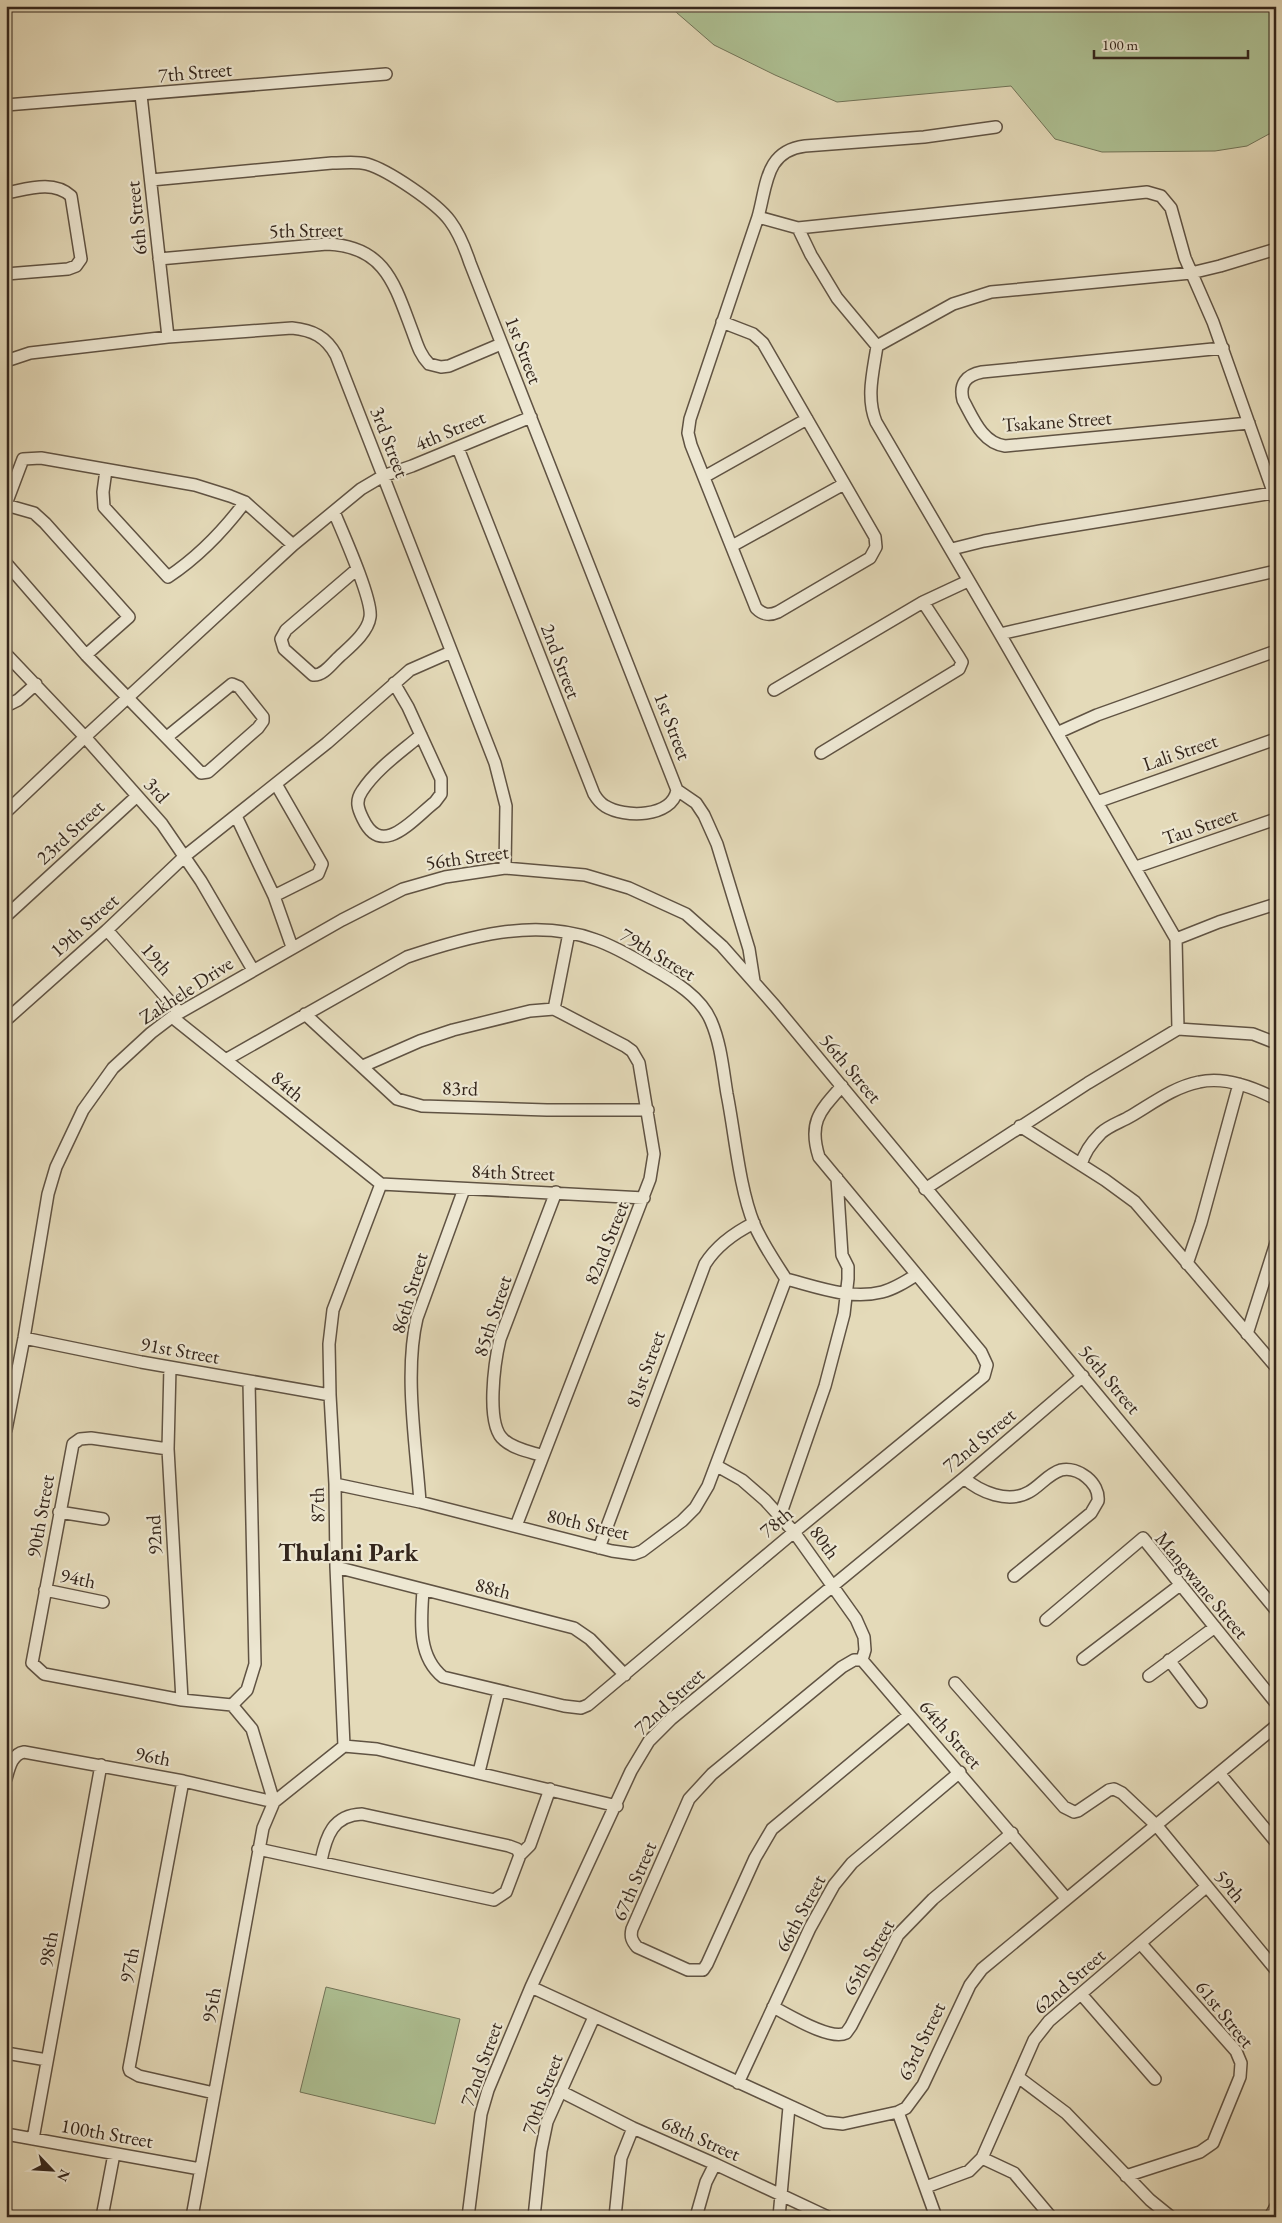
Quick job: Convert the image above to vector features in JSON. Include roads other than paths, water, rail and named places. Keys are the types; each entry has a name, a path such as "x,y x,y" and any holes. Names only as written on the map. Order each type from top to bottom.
{"street":[{"name":"7th Street","path":"6,105 386,74"},
{"name":"6th Street","path":"141,95 168,338"},
{"path":"722,322 754,334 761,340 875,538 874,552 870,558 778,612 765,614 756,608 690,445 689,426 722,322 758,217 772,167 779,156 788,150 804,146 924,137 996,127"},
{"name":"1st Street","path":"151,180 332,163 368,164 386,172 448,218 455,228 470,262 677,790"},
{"path":"6,193 44,187 64,190 71,196 74,204 81,251 79,263 68,269 6,274"},
{"path":"758,217 798,228 1154,193 1164,197 1171,208 1191,273 1203,297 1222,348 1274,497 984,541 952,549"},
{"path":"798,228 811,255 837,298 877,346 870,394 872,412 891,449 952,549 968,581 1176,938 1178,1029"},
{"name":"5th Street","path":"159,259 327,244 348,246 370,256 388,272 397,290 419,348 429,364 441,367 449,366 501,344"},
{"path":"877,346 953,304 991,292 1191,273 1275,251"},
{"name":"3rd Street","path":"6,361 30,353 168,338 292,328 309,330 319,335 331,346 384,476 500,777 506,806 505,868"},
{"name":"Tsakane Street","path":"1222,348 982,372 970,375 965,379 961,394 985,436 996,444 1005,446 1249,423"},
{"name":"4th Street","path":"6,812 84,737 128,699 293,545 361,489 384,476 458,448 531,417"},
{"path":"704,477 807,419"},
{"name":"2nd Street","path":"458,448 594,794 600,803 608,808 645,814 668,805 675,797 677,790"},
{"path":"86,655 129,617 45,523 34,513 6,504 23,459 41,458 195,485 245,502 293,545"},
{"path":"106,470 103,492 104,507 168,576 214,538 245,502"},
{"path":"732,546 844,484"},
{"path":"334,512 369,600 371,612 364,632 325,671 318,675 313,675 284,648 281,644 282,635 293,623 356,570"},
{"path":"6,563 86,655 128,699 167,738 201,772 206,773 258,728 263,721 263,717 239,687 232,684 167,738"},
{"path":"1000,634 1276,571"},
{"path":"774,690 923,602 968,581"},
{"path":"821,753 959,669 962,662 923,602"},
{"path":"1057,733 1098,715 1276,651"},
{"name":"19th Street","path":"6,1020 186,856 327,743 394,683 410,670 451,652"},
{"name":"3rd","path":"6,654 36,684 162,824 186,856 253,970"},
{"path":"394,683 421,735 441,779 441,794 435,802 390,837 385,838 374,835 368,830 358,808 361,793 382,769 421,735"},
{"path":"6,706 18,700 36,684"},
{"name":"Lali Street","path":"1097,802 1276,739"},
{"path":"274,896 318,874 322,864 276,784"},
{"path":"677,790 696,803 704,814 718,844 749,949 754,981"},
{"name":"23rd Street","path":"6,916 137,796"},
{"path":"236,816 274,896 292,948"},
{"name":"Tau Street","path":"1136,868 1276,819"},
{"name":"56th Street","path":"253,970 374,902 410,886 445,877 505,868 585,874 649,896 686,914 722,946 754,981 1276,1610"},
{"path":"1176,938 1218,922 1276,904"},
{"name":"19th","path":"107,930 175,1015"},
{"name":"79th Street","path":"227,1059 407,957 509,931 534,930 569,933 594,939 668,978 692,996 707,1012 717,1037 744,1184 754,1223 786,1279"},
{"path":"363,1066 420,1040 453,1030 530,1011 554,1009 569,933"},
{"name":"Zakhele Drive","path":"6,1430 24,1338 48,1194 56,1167 83,1110 113,1068 150,1033 175,1015 253,970"},
{"name":"82nd Street","path":"516,1526 644,1198 650,1179 654,1154 648,1110 638,1063 632,1051 554,1009"},
{"name":"83rd","path":"306,1014 397,1099 417,1105 547,1110 648,1110"},
{"name":"84th","path":"175,1015 381,1184"},
{"path":"926,1189 1020,1126 1178,1029 1253,1034 1276,1043"},
{"path":"1081,1165 1082,1158 1093,1143 1112,1124 1130,1117 1177,1089 1200,1082 1239,1084 1276,1099"},
{"path":"1187,1264 1201,1223 1239,1084"},
{"name":"78th","path":"423,1590 422,1631 426,1656 435,1671 443,1677 452,1681 581,1708 600,1697 794,1532 984,1376 987,1364 981,1352 819,1157 814,1133 816,1119 842,1086"},
{"path":"1020,1126 1135,1202 1276,1366"},
{"path":"780,1516 825,1386 840,1336 847,1294 848,1267 842,1254 837,1178"},
{"name":"84th Street","path":"381,1184 644,1198"},
{"name":"87th","path":"344,1746 336,1567 336,1484 330,1396 329,1344 333,1310 381,1184"},
{"name":"86th Street","path":"420,1502 411,1368 413,1336 417,1318 464,1189"},
{"name":"85th Street","path":"543,1456 511,1444 499,1435 494,1417 494,1384 496,1355 500,1339 556,1192"},
{"name":"81st Street","path":"599,1548 705,1264 711,1254 724,1241 754,1223"},
{"path":"1247,1334 1276,1243"},
{"path":"786,1279 847,1294 882,1292 916,1275"},
{"name":"80th Street","path":"336,1484 420,1502 599,1548 634,1554 650,1545 682,1521 695,1508 717,1466 786,1279"},
{"name":"91st Street","path":"24,1338 330,1396"},
{"name":"92nd","path":"170,1367 168,1449 182,1700"},
{"name":"72nd Street","path":"468,2217 476,2153 486,2096 531,1988 631,1771 649,1741 659,1730 832,1584 964,1478 1083,1376"},
{"path":"249,1382 255,1664 247,1690 232,1705 252,1729 274,1802 344,1746 377,1749 616,1806"},
{"name":"90th Street","path":"168,1449 91,1438 76,1441 71,1450 31,1656 32,1663 34,1667 44,1674 182,1700 232,1705"},
{"name":"80th","path":"717,1466 742,1480 765,1500 794,1532 832,1584"},
{"path":"964,1478 987,1493 1019,1496 1027,1493 1057,1472 1070,1470 1083,1475 1095,1488 1098,1501 1091,1513 1014,1576"},
{"path":"59,1512 103,1520"},
{"name":"Mangwane Street","path":"1046,1620 1143,1538 1276,1703"},
{"name":"88th","path":"336,1567 574,1628 590,1638 625,1675"},
{"path":"832,1584 856,1620 864,1637 865,1650 862,1660"},
{"path":"1083,1659 1180,1585"},
{"name":"94th","path":"45,1590 103,1602"},
{"path":"1149,1676 1215,1628"},
{"name":"67th Street","path":"862,1660 854,1660 842,1667 708,1778 694,1792 632,1929 630,1935 633,1943 637,1947 688,1970 703,1970 755,1858 772,1829 909,1715"},
{"name":"64th Street","path":"862,1660 960,1772 1066,1898"},
{"path":"1169,1660 1201,1702"},
{"name":"59th","path":"955,1683 1064,1807 1074,1812 1114,1789 1122,1793 1157,1826 1276,1970"},
{"path":"479,1772 499,1691"},
{"name":"63rd Street","path":"898,2112 912,2101 923,2085 964,1998 982,1969 1276,1726"},
{"name":"96th","path":"6,1779 13,1759 16,1755 24,1752 183,1781 274,1802"},
{"name":"98th","path":"33,2139 100,1765"},
{"name":"66th Street","path":"738,2083 822,1906 844,1871 960,1772"},
{"path":"1219,1773 1274,1836"},
{"name":"97th","path":"183,1781 129,2068 130,2071 139,2076 214,2093"},
{"path":"258,1849 321,1861 494,1900 506,1892 520,1855 530,1845 550,1789"},
{"name":"95th","path":"192,2217 258,1849 263,1828 274,1802"},
{"path":"321,1861 326,1840 336,1822 353,1814 362,1814 509,1846 517,1849 520,1855"},
{"name":"65th Street","path":"773,2007 824,2032 842,2035 846,2033 898,1935 933,1899 1012,1833"},
{"name":"62nd Street","path":"926,2187 969,2171 982,2158 1040,2031 1206,1887"},
{"name":"61st Street","path":"1126,2176 1191,2155 1213,2143 1242,2070 1236,2051 1141,1944"},
{"path":"531,1988 825,2122 843,2124 898,2112 936,2217"},
{"path":"1081,1994 1155,2080"},
{"name":"70th Street","path":"534,2217 544,2133 560,2091 594,2017"},
{"path":"6,2053 47,2060"},
{"path":"1018,2077 1066,2113 1150,2200 1171,2217"},
{"name":"68th Street","path":"560,2091 633,2128 828,2217"},
{"path":"778,2217 789,2107"},
{"path":"614,2217 622,2158 633,2128"},
{"name":"100th Street","path":"6,2134 200,2170"},
{"path":"102,2217 114,2154"},
{"path":"982,2158 1014,2173 1051,2217"},
{"path":"696,2217 706,2182 715,2164"},
{"path":"1270,2217 1276,2206"}],"district":[{"name":"Thulani Park","path":"348,1552"}]}
